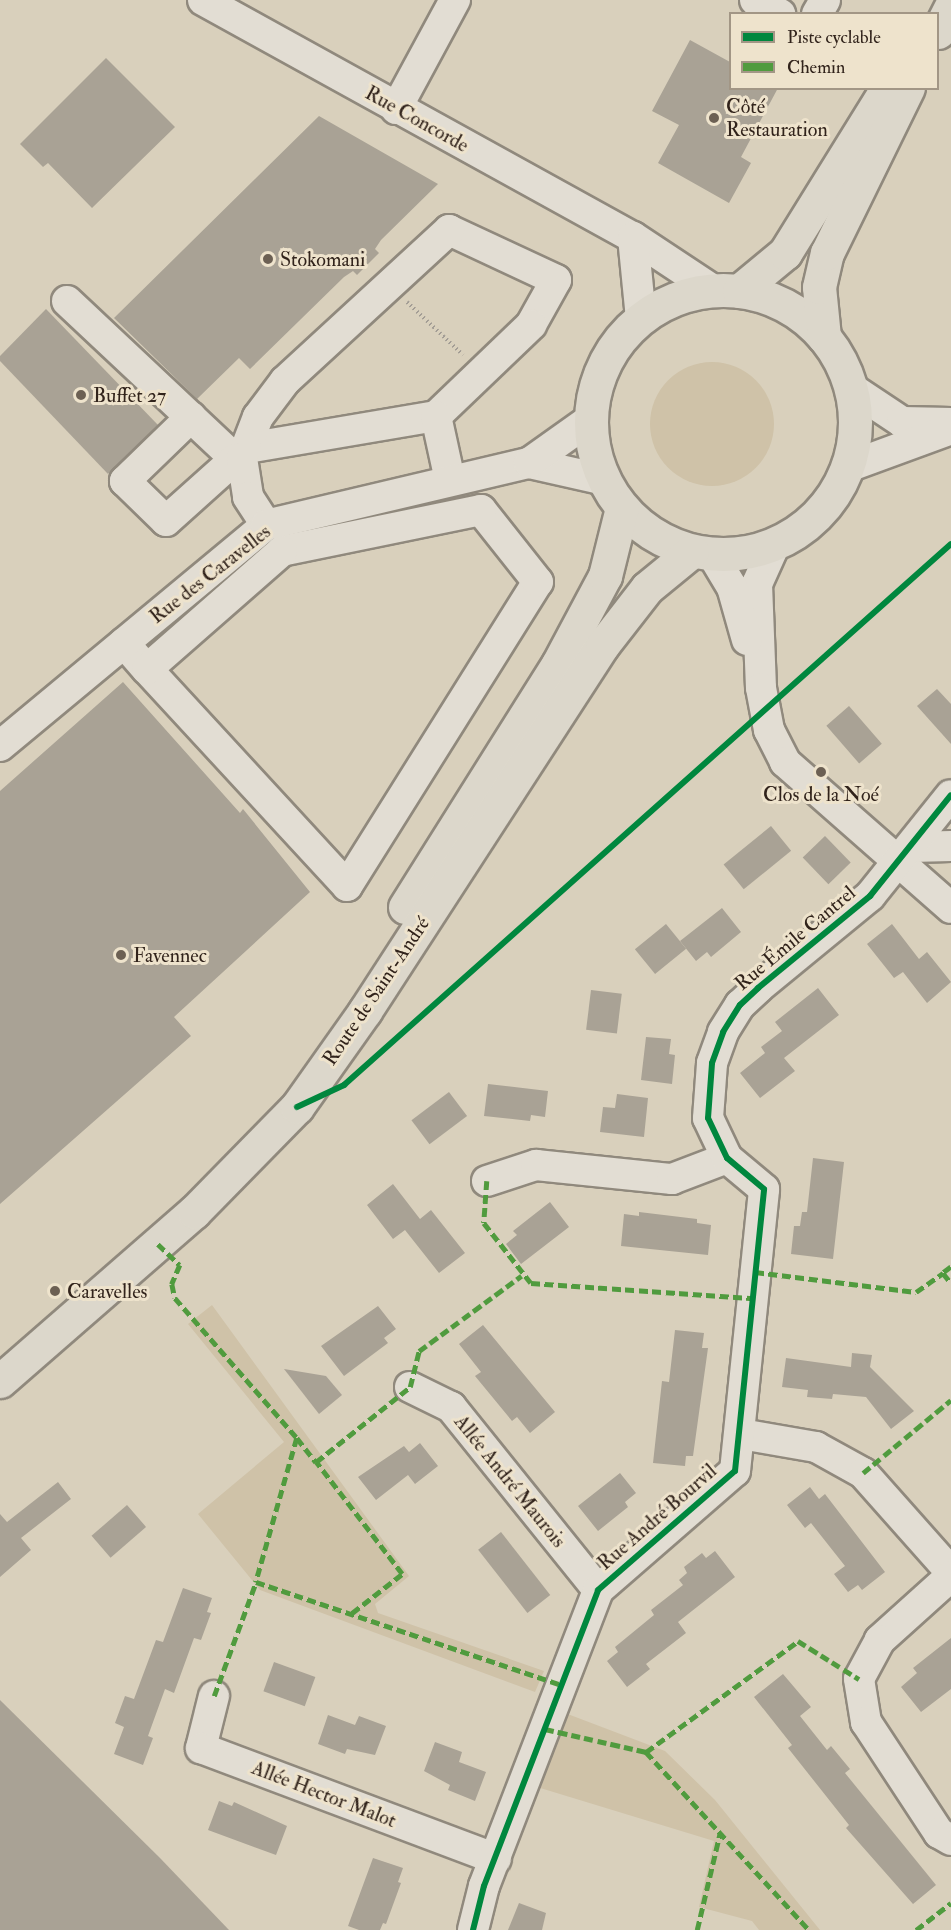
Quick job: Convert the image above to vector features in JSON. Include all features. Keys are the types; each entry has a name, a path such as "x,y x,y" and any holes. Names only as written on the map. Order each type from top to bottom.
{"main road":[{"path":"939,30 951,7"},
{"path":"726,291 771,268 803,228 886,90"},
{"path":"824,337 819,287 827,253 907,90"},
{"path":"726,291 786,306 824,337 840,361 851,388 855,418 848,467 831,499 815,517 775,544 733,554 702,553 648,531 622,508 605,480 597,460 591,419 594,396 610,353 641,319 687,295 726,291"},
{"name":"Route de Saint-André","path":"0,1363 158,1226 241,1149 297,1079 558,664 605,576 622,508"},
{"name":"Route de Saint-André","path":"0,1382 194,1212 297,1107 365,1011 602,646 647,588 702,553"}],"street":[{"name":"Rue Concorde","path":"203,0 396,109 633,237 726,291"},
{"path":"396,109 455,0"},
{"path":"755,0 776,12"},
{"path":"191,417 125,481 166,521 241,455 258,417 285,381 449,230 556,280 531,325 436,416 241,455"},
{"path":"633,237 641,319"},
{"path":"67,301 191,417 241,455 248,497 266,525"},
{"path":"851,388 902,422 951,423"},
{"path":"436,416 450,480"},
{"path":"529,463 591,419"},
{"path":"848,467 951,429"},
{"path":"529,463 605,480"},
{"name":"Rue des Caravelles","path":"0,746 266,525 529,463"},
{"path":"124,643 147,669 347,886 538,582 481,510 282,551 147,669"},
{"path":"760,688 757,584 775,544"},
{"path":"702,553 732,587 760,688 769,730 785,762 905,854 951,908"},
{"name":"Rue Émile Cantrel","path":"727,1158 708,1118 712,1063 723,1032 740,1005 870,896 951,795"},
{"path":"905,854 951,846"},
{"path":"487,1181 536,1165 672,1179 727,1158"},
{"name":"Rue André Bourvil","path":"473,1930 496,1859 598,1590 735,1472 741,1434 764,1189 727,1158"},
{"name":"Allée André Maurois","path":"410,1388 451,1407 598,1590"},
{"path":"741,1434 816,1447 863,1473 951,1572"},
{"path":"951,1576 880,1640 859,1679 866,1722 939,1833 951,1840"},
{"name":"Allée Hector Malot","path":"214,1696 201,1748 496,1859"}],"path":[{"path":"390,285 481,372"}],"shaded area":[{"path":"712,362 736,366 756,380 770,400 774,424 770,448 756,468 736,482 712,486 688,482 668,468 654,448 650,424 654,400 668,380 688,366"},
{"path":"212,1305 409,1576 375,1604 378,1613 544,1671 535,1692 260,1590 198,1514 284,1442 188,1324"},
{"path":"565,1713 665,1751 715,1800 820,1930 759,1930 752,1921 699,1907 714,1841 537,1787"}],"building":[{"name":"Côté Restauration","path":"690,40 729,61 729,90 777,90 741,157 751,163 729,203 658,163 679,125 652,111"},
{"path":"106,58 175,127 92,208 48,163 43,167 20,144"},
{"name":"Stokomani","path":"319,116 438,184 381,240 375,249 379,253 357,275 353,271 344,277 250,369 239,358 197,399 114,318"},
{"name":"Buffet 27","path":"46,309 158,425 108,474 0,361 0,356"},
{"name":"Favennec","path":"123,682 240,813 243,809 310,892 174,1017 191,1036 0,1204 0,791"},
{"path":"937,689 951,704 951,744 917,706"},
{"path":"849,706 882,744 859,763 826,726"},
{"path":"771,826 791,851 744,889 724,864"},
{"path":"825,836 851,863 828,884 803,858"},
{"path":"722,908 741,932 711,957 707,952 696,961 680,941"},
{"path":"666,924 686,949 655,974 635,949"},
{"path":"892,924 919,959 927,952 951,982 927,1003 903,972 894,978 867,944"},
{"path":"818,988 839,1015 784,1058 795,1071 760,1098 740,1073 765,1053 761,1047 782,1031 775,1022"},
{"path":"591,990 622,994 617,1033 586,1030"},
{"path":"646,1037 671,1039 669,1054 675,1055 672,1084 641,1080"},
{"path":"488,1084 548,1091 545,1117 531,1115 530,1121 484,1116"},
{"path":"449,1092 467,1116 430,1144 411,1120"},
{"path":"617,1094 648,1098 644,1137 600,1132 603,1107 615,1108"},
{"path":"813,1158 844,1162 833,1259 791,1254 794,1226 800,1226 802,1212 807,1212"},
{"path":"393,1184 420,1219 431,1210 465,1253 439,1273 405,1230 393,1239 367,1205"},
{"path":"550,1202 569,1227 521,1264 506,1244 517,1235 513,1231"},
{"path":"639,1212 697,1219 697,1223 711,1225 708,1255 621,1246 624,1214 639,1216"},
{"path":"378,1306 396,1329 384,1338 388,1343 344,1376 321,1346"},
{"path":"483,1325 555,1412 530,1433 517,1417 512,1421 475,1376 481,1372 459,1344"},
{"path":"675,1330 704,1333 702,1348 708,1348 693,1456 686,1456 685,1466 653,1463 662,1381 669,1382"},
{"path":"852,1353 872,1355 870,1367 914,1411 891,1429 866,1397 833,1394 832,1399 807,1397 808,1390 782,1387 786,1358 851,1367"},
{"path":"284,1369 326,1376 342,1395 319,1414"},
{"path":"420,1443 438,1466 415,1484 408,1475 376,1500 358,1477 404,1446 409,1452"},
{"path":"620,1473 636,1493 625,1502 628,1507 598,1531 578,1506"},
{"path":"58,1482 71,1499 21,1538 31,1550 0,1577 0,1514 7,1522"},
{"path":"810,1487 819,1499 825,1494 885,1572 862,1590 858,1585 848,1592 834,1574 845,1566 811,1523 805,1528 787,1505"},
{"path":"127,1505 146,1527 111,1558 92,1536"},
{"path":"501,1532 550,1595 527,1613 478,1550"},
{"path":"715,1551 735,1577 678,1622 686,1633 646,1664 650,1669 627,1687 607,1661 618,1652 615,1647 654,1615 651,1610 683,1585 679,1580 687,1573 684,1567 702,1553 706,1558"},
{"path":"183,1588 212,1598 207,1612 211,1613 201,1640 194,1638 174,1693 165,1689 148,1736 153,1738 143,1765 114,1754 124,1727 115,1723 125,1696 134,1699 156,1640 163,1642"},
{"path":"951,1638 951,1689 921,1712 901,1687 917,1673 913,1668"},
{"path":"274,1662 315,1677 305,1706 263,1691"},
{"path":"783,1674 811,1707 800,1716 827,1750 831,1746 850,1769 845,1773 936,1885 913,1904 846,1828 849,1825 788,1748 792,1745 754,1697"},
{"path":"0,1700 160,1858 229,1930 0,1930"},
{"path":"328,1715 355,1725 359,1716 386,1726 375,1755 347,1749 345,1754 318,1744"},
{"path":"435,1742 462,1752 459,1762 486,1772 475,1801 448,1790 450,1785 424,1771"},
{"path":"219,1801 232,1806 234,1802 287,1826 276,1855 208,1830"},
{"path":"373,1858 403,1868 398,1882 401,1883 386,1924 383,1923 380,1930 359,1930 348,1926"},
{"path":"519,1903 546,1913 542,1930 508,1930"}],"marked path":[{"path":"487,1181 484,1223 531,1283 753,1298"},
{"path":"158,1244 180,1265 172,1284 175,1298 297,1438 256,1582"},
{"path":"951,1267 943,1273 951,1283"},
{"path":"755,1272 916,1292 943,1273"},
{"path":"352,1613 402,1574 316,1462 410,1387 419,1351 521,1276"},
{"path":"863,1473 951,1400"},
{"path":"297,1438 316,1462"},
{"path":"214,1696 256,1582 562,1685"},
{"path":"646,1752 798,1641 859,1679"},
{"path":"545,1729 646,1752 809,1930"},
{"path":"697,1930 720,1833"},
{"path":"916,1930 951,1903"}],"cycle path":[{"path":"297,1107 344,1085 951,544"},
{"path":"473,1930 484,1886 598,1590 735,1471 764,1189 727,1158 708,1118 712,1063 723,1032 740,1005 758,988 870,896 951,795"}],"place":[{"name":"Côté Restauration","path":"714,118"},
{"name":"Stokomani","path":"268,259"},
{"name":"Buffet 27","path":"81,395"},
{"name":"Clos de la Noé","path":"821,772"},
{"name":"Favennec","path":"121,955"},
{"name":"Caravelles","path":"55,1291"}]}
